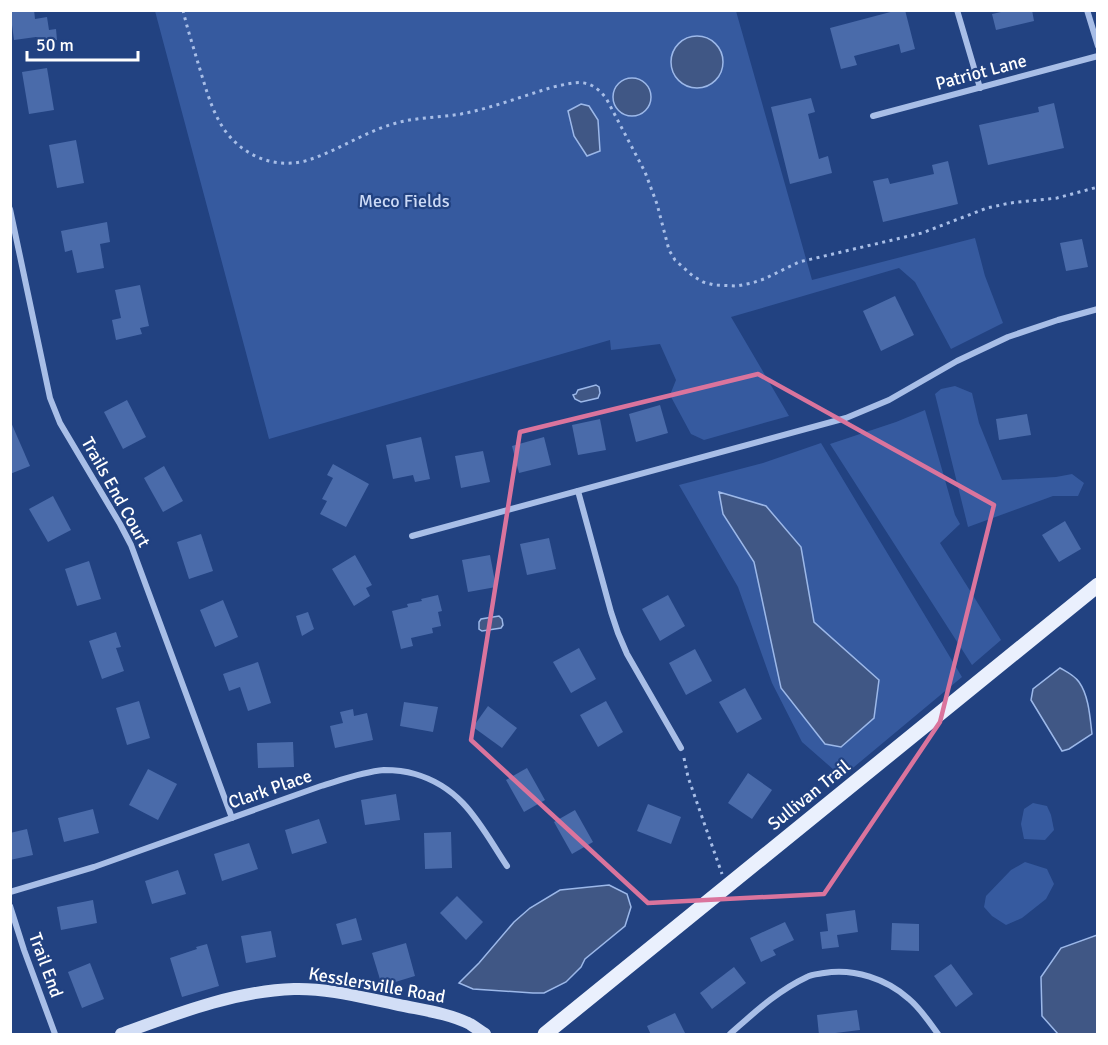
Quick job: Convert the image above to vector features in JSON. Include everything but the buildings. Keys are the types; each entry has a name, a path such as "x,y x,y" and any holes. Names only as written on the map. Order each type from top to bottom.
{"main road":[{"name":"Sullivan Trail","path":"545,1035 1098,585"},
{"name":"Kesslersville Road","path":"121,1035 226,1000 296,989 341,993 438,1013 471,1024 484,1035"}],"street":[{"path":"957,10 980,88"},
{"path":"1087,10 1098,46"},
{"name":"Patriot Lane","path":"873,116 1098,56"},
{"name":"Trails End Court","path":"10,209 50,398 60,423 131,545 232,818"},
{"path":"412,536 846,418 889,400 1008,337 1098,309"},
{"path":"578,491 610,612 618,633 627,654 681,748"},
{"name":"Clark Place","path":"10,892 94,867 321,786 384,770 410,772 447,788 465,804 507,866"},
{"name":"Trail End","path":"10,906 56,1035"},
{"path":"730,1035 776,994 809,975 837,971 867,976 898,990 911,1000 938,1035"}],"path":[{"path":"183,10 206,89 218,119 232,140 242,148 253,156 275,163 288,164 303,161 400,122 462,114 567,84 584,82 592,85 606,98 645,172 657,204 669,250 675,260 693,276 714,285 737,286 752,283 799,262 922,233 987,208 1057,198 1098,187"},
{"path":"681,748 688,777 726,887"}],"highlighted area":[{"path":"758,374 994,505 940,722 824,894 648,903 471,740 520,432"}],"green space":[{"name":"Meco Fields","path":"155,11 736,11 812,280 975,238 985,276 1003,323 951,349 915,282 899,268 731,317 789,416 704,440 691,434 670,395 676,380 660,344 611,350 610,340 269,439"},
{"path":"955,386 972,393 979,423 1002,480 1072,474 1084,483 1078,496 1053,496 968,527 935,394 941,389"},
{"path":"925,410 955,515 960,524 940,543 1001,640 972,665 830,444"},
{"path":"821,443 962,677 842,777 802,742 772,683 738,587 679,485 763,463"},
{"path":"1033,803 1047,806 1051,815 1054,830 1045,840 1024,839 1021,824 1024,809"},
{"path":"1025,862 1047,869 1054,884 1046,899 1022,918 1006,925 992,916 984,907 986,896 1011,870"}],"shaded area":[{"path":"697,36 711,40 719,48 723,62 719,76 711,84 697,88 683,84 675,76 671,62 675,48 683,40"},
{"path":"632,78 646,83 651,97 646,111 632,116 618,111 613,97 618,83"},
{"path":"581,104 589,106 598,120 600,151 587,156 574,136 568,111"},
{"path":"596,385 600,393 598,398 581,402 575,399 573,395 578,390"},
{"path":"719,492 766,506 801,547 814,622 879,680 874,718 841,747 825,744 781,688 754,562 723,514"},
{"path":"499,616 503,625 501,628 482,631 479,629 481,619"},
{"path":"1060,668 1075,677 1085,694 1092,734 1062,751 1031,700 1033,689"},
{"path":"609,885 627,894 631,907 625,926 585,959 581,967 566,982 544,993 473,989 459,983 514,922 530,908 560,890"},
{"path":"1097,935 1097,1034 1058,1034 1042,1016 1041,977 1061,948"}]}
